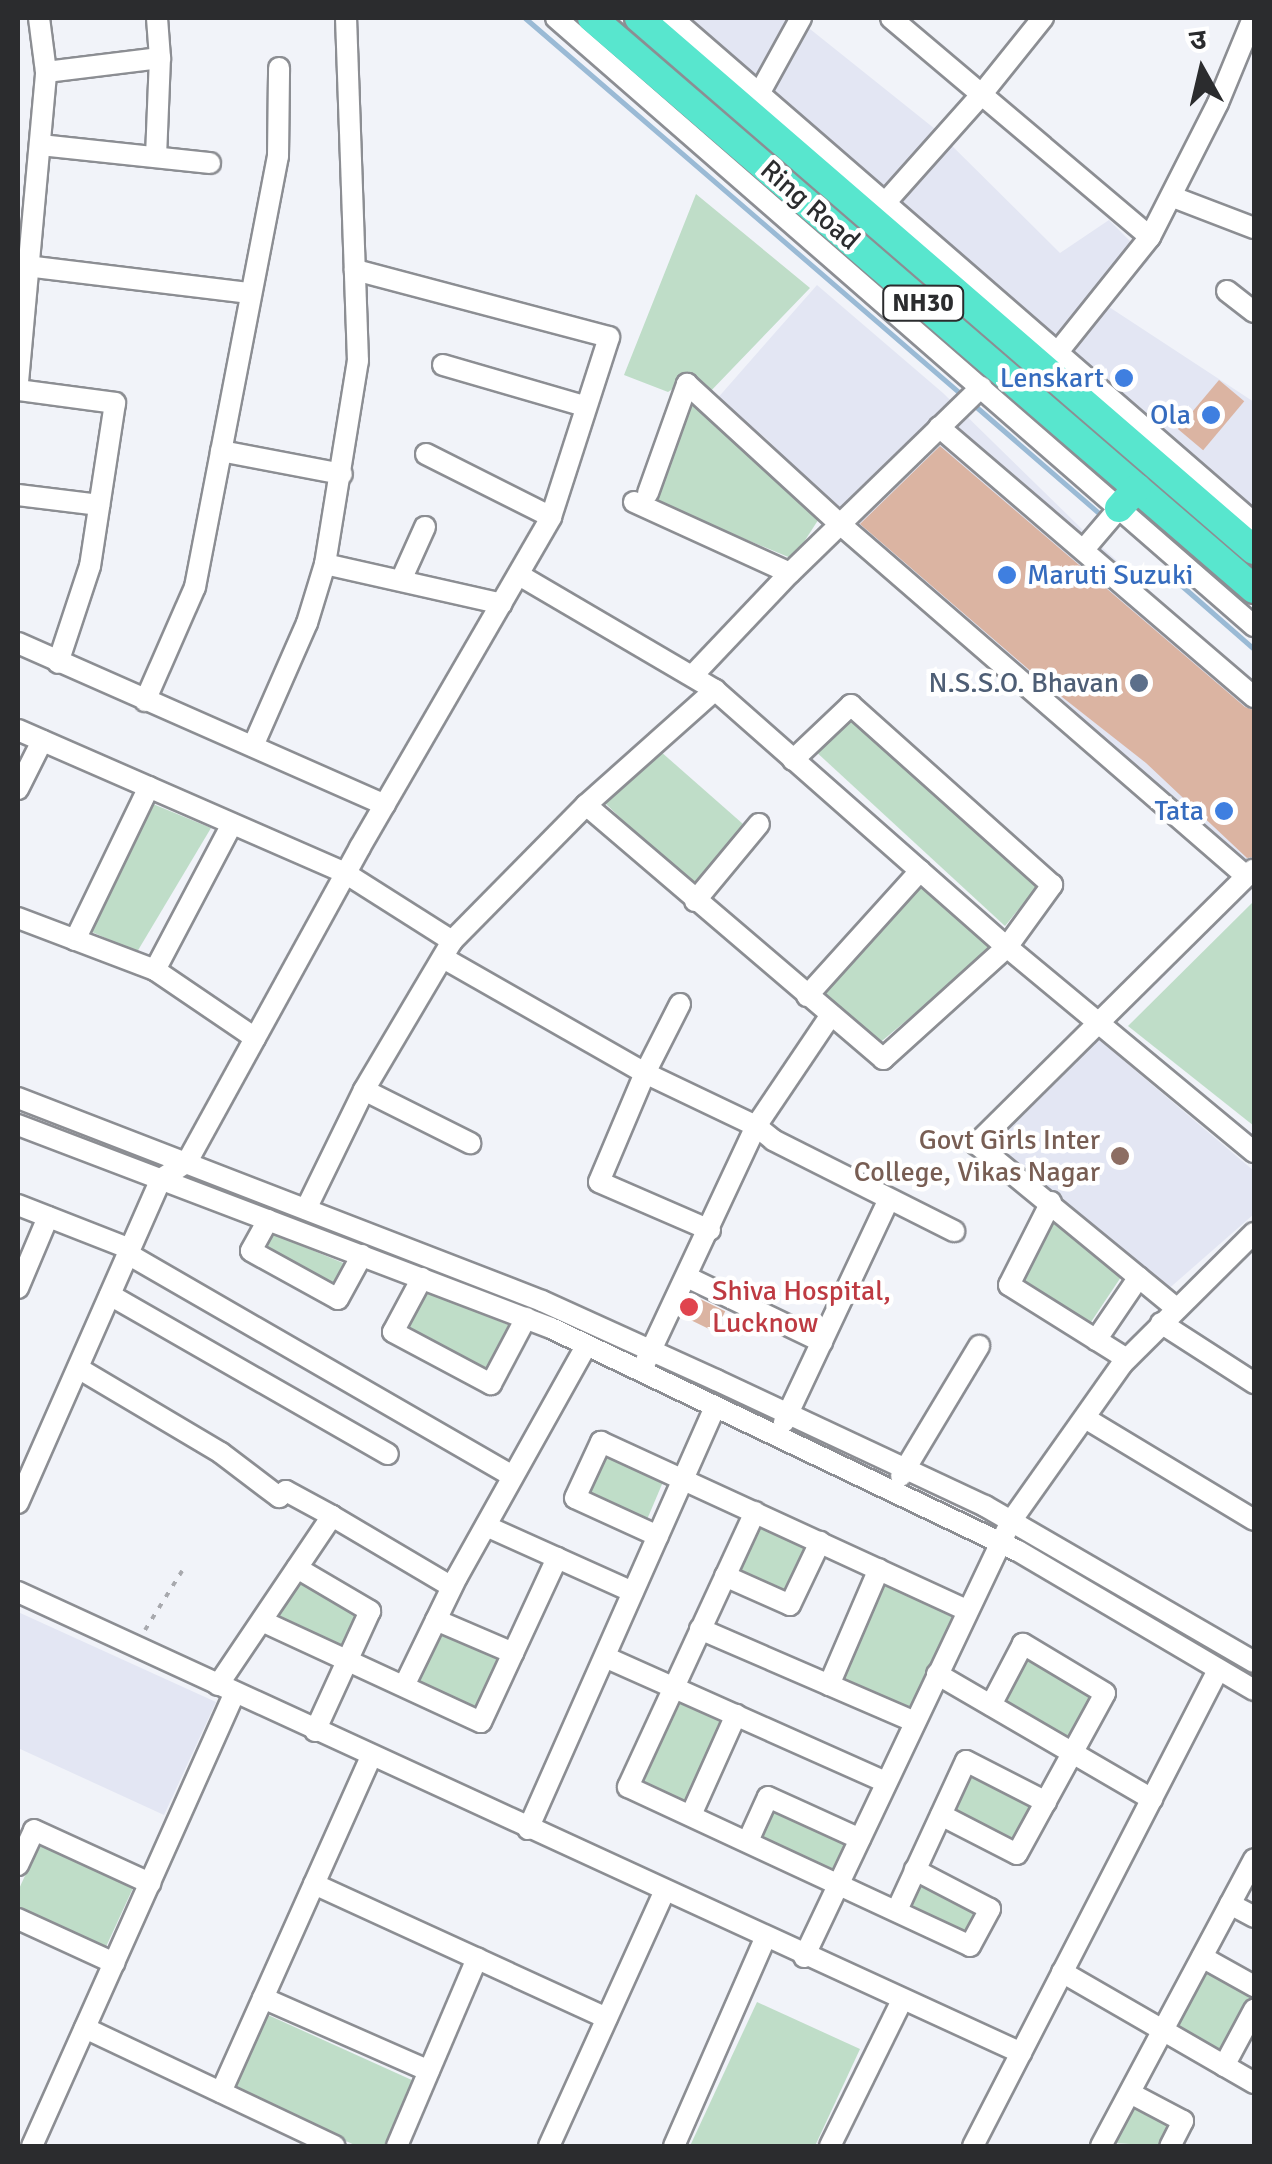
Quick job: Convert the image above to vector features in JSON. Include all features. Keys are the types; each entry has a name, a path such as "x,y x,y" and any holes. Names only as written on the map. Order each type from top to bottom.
{"highway":[{"name":"Ring Road","path":"592,18 1122,504 1254,589"},
{"name":"Ring Road","path":"639,18 1254,550"}],"street":[{"path":"18,382 46,72 39,18"},
{"path":"156,156 160,58 157,18"},
{"path":"253,746 306,623 324,564 342,474 360,341 346,18"},
{"path":"556,18 972,397 1122,504 1254,626"},
{"path":"672,18 1254,524"},
{"path":"760,94 801,18"},
{"path":"891,18 1150,237"},
{"path":"884,204 1043,18"},
{"path":"1057,353 1150,237 1174,197 1253,18"},
{"path":"46,72 160,58"},
{"path":"145,700 195,586 278,156 279,68"},
{"path":"41,145 210,163"},
{"path":"1174,197 1254,228"},
{"path":"26,266 250,293"},
{"path":"18,1502 161,1179 187,1162 345,873 551,518 609,338 356,270"},
{"path":"1228,291 1254,312"},
{"path":"443,364 584,406"},
{"path":"790,573 641,497 686,384 840,524 1250,873 976,1144 1139,1277 1168,1315 1254,1384"},
{"path":"18,390 115,403 90,566 58,664"},
{"path":"694,674 790,573 972,397"},
{"path":"939,427 1089,543 1254,697"},
{"path":"221,451 342,474"},
{"path":"426,454 551,518"},
{"path":"18,496 99,505"},
{"path":"1089,543 1122,504"},
{"path":"402,578 425,527"},
{"path":"324,564 402,578 502,604"},
{"path":"518,575 694,674 1007,947 1254,1152"},
{"path":"18,643 58,664 385,805"},
{"path":"306,1209 364,1090 448,950 586,805 714,690"},
{"path":"586,805 883,1060 1007,947 1052,885 851,704 794,760"},
{"path":"18,730 345,873 448,950 645,1073 756,1126 773,1140 954,1232"},
{"path":"18,789 42,741"},
{"path":"76,940 149,787"},
{"path":"156,970 232,824"},
{"path":"695,901 759,824"},
{"path":"807,996 920,871"},
{"path":"18,918 156,970 255,1038"},
{"path":"680,1004 645,1073 599,1182 710,1230"},
{"path":"640,1373 756,1126 831,1015"},
{"path":"364,1090 470,1143"},
{"path":"18,1098 542,1301 651,1350 1011,1521 1254,1662"},
{"path":"18,1125 526,1318 1000,1542 1254,1690"},
{"path":"776,1438 889,1199"},
{"path":"1051,1202 1009,1285 1126,1359"},
{"path":"18,1204 129,1252 514,1476"},
{"path":"18,1288 48,1217"},
{"path":"268,1220 250,1251 338,1299 362,1255"},
{"path":"804,1956 1011,1521 1126,1359 1254,1232"},
{"path":"687,1276 822,1342"},
{"path":"1096,1340 1139,1277"},
{"path":"422,1278 394,1332 491,1384 526,1318"},
{"path":"110,1295 388,1454"},
{"path":"404,1686 452,1587 586,1346"},
{"path":"892,1491 979,1346"},
{"path":"78,1368 221,1453 279,1498 286,1491 452,1587"},
{"path":"528,1830 714,1409"},
{"path":"1085,1418 1254,1520"},
{"path":"658,1536 575,1498 601,1442 967,1610"},
{"path":"755,1512 628,1787 970,1946 990,1909 915,1870"},
{"path":"32,2146 150,1883 226,1689 262,1621 332,1516"},
{"path":"486,1526 634,1592"},
{"path":"725,1576 790,1606 820,1542"},
{"path":"262,1621 481,1722 558,1558"},
{"path":"297,1568 370,1611 315,1731"},
{"path":"829,1684 878,1569"},
{"path":"18,1592 765,1939 1021,2053"},
{"path":"436,1620 513,1653"},
{"path":"700,1629 914,1722"},
{"path":"941,1815 1017,1854 1105,1692 1024,1644 991,1705"},
{"path":"604,1657 886,1782"},
{"path":"973,2146 1218,1670"},
{"path":"938,1674 1152,1799"},
{"path":"690,1815 736,1715"},
{"path":"221,2092 370,1756"},
{"path":"897,1910 966,1761 1046,1802"},
{"path":"748,1841 768,1797 860,1839"},
{"path":"18,1865 34,1830 150,1883"},
{"path":"1101,2146 1254,1858"},
{"path":"314,1884 607,2018"},
{"path":"548,2146 664,1892"},
{"path":"1230,1904 1254,1917"},
{"path":"18,1919 114,1963"},
{"path":"674,2146 765,1939"},
{"path":"397,2146 476,1958"},
{"path":"1202,1958 1254,1986"},
{"path":"1062,1972 1254,2083"},
{"path":"263,1998 429,2072"},
{"path":"830,2146 902,2000"},
{"path":"1224,2066 1254,2010"},
{"path":"85,2028 335,2146"},
{"path":"1130,2093 1183,2121 1170,2146"}],"path":[{"path":"134,1646 182,1572"}],"shaded area":[{"path":"680,18 794,18 756,84"},
{"path":"805,25 935,129 1060,253 1109,220 1149,260 1106,305 1254,402 1254,510 769,90"},
{"path":"817,285 943,393 1085,532 1254,684 1254,858 1241,866 835,512 767,439 716,400"},
{"name":"Govt Girls Inter College, Vikas Nagar","path":"1097,1038 1254,1171 1254,1214 1165,1292 986,1142"},
{"path":"18,1612 216,1702 164,1815 18,1748"}],"green space":[{"path":"696,194 810,288 706,396 685,381 668,392 624,375"},
{"path":"689,396 822,514 793,559 651,500"},
{"path":"847,716 1041,882 1005,926 813,749"},
{"path":"660,751 743,824 693,889 602,800"},
{"path":"153,804 211,828 137,952 92,932"},
{"path":"922,887 995,947 877,1045 821,993"},
{"path":"1254,901 1254,1126 1128,1026"},
{"path":"1051,1212 1125,1271 1089,1325 1017,1279"},
{"path":"273,1234 348,1265 335,1287 264,1249"},
{"path":"426,1292 511,1326 489,1374 405,1329"},
{"path":"604,1452 665,1478 646,1521 586,1495"},
{"path":"760,1526 808,1548 786,1595 738,1572"},
{"path":"299,1575 364,1614 343,1653 272,1618"},
{"path":"882,1580 956,1613 912,1713 838,1680"},
{"path":"440,1627 504,1655 479,1711 415,1683"},
{"path":"1026,1653 1094,1692 1068,1736 1000,1697"},
{"path":"677,1700 725,1721 687,1806 639,1785"},
{"path":"972,1772 1036,1805 1015,1847 951,1814"},
{"path":"773,1807 848,1837 835,1871 760,1840"},
{"path":"39,1845 133,1888 105,1949 18,1909 18,1891"},
{"path":"919,1879 983,1910 968,1941 904,1910"},
{"path":"1206,1965 1254,1991 1220,2056 1171,2030"},
{"path":"757,2002 860,2049 815,2146 690,2146"},
{"path":"268,2015 414,2081 384,2146 357,2146 234,2091"},
{"path":"1135,2102 1175,2121 1162,2146 1114,2143"}],"building":[{"name":"Ola","path":"1219,380 1244,401 1203,450 1178,429"},
{"path":"940,446 1245,707 1254,710 1253,857 1247,858 1146,763 1048,686 860,524"},
{"path":"692,1295 725,1311 715,1332 682,1316"}],"waterway":[{"path":"525,18 962,395"},
{"path":"974,405 1102,516"},
{"path":"1174,579 1254,649"}],"place":[{"name":"Lenskart","path":"1124,378"},
{"name":"Ola","path":"1211,415"},
{"name":"Maruti Suzuki","path":"1007,575"},
{"name":"N.S.S.O. Bhavan","path":"1139,683"},
{"name":"Tata","path":"1224,811"},
{"name":"Govt Girls Inter College, Vikas Nagar","path":"1120,1156"},
{"name":"Shiva Hospital, Lucknow","path":"689,1307"}]}
